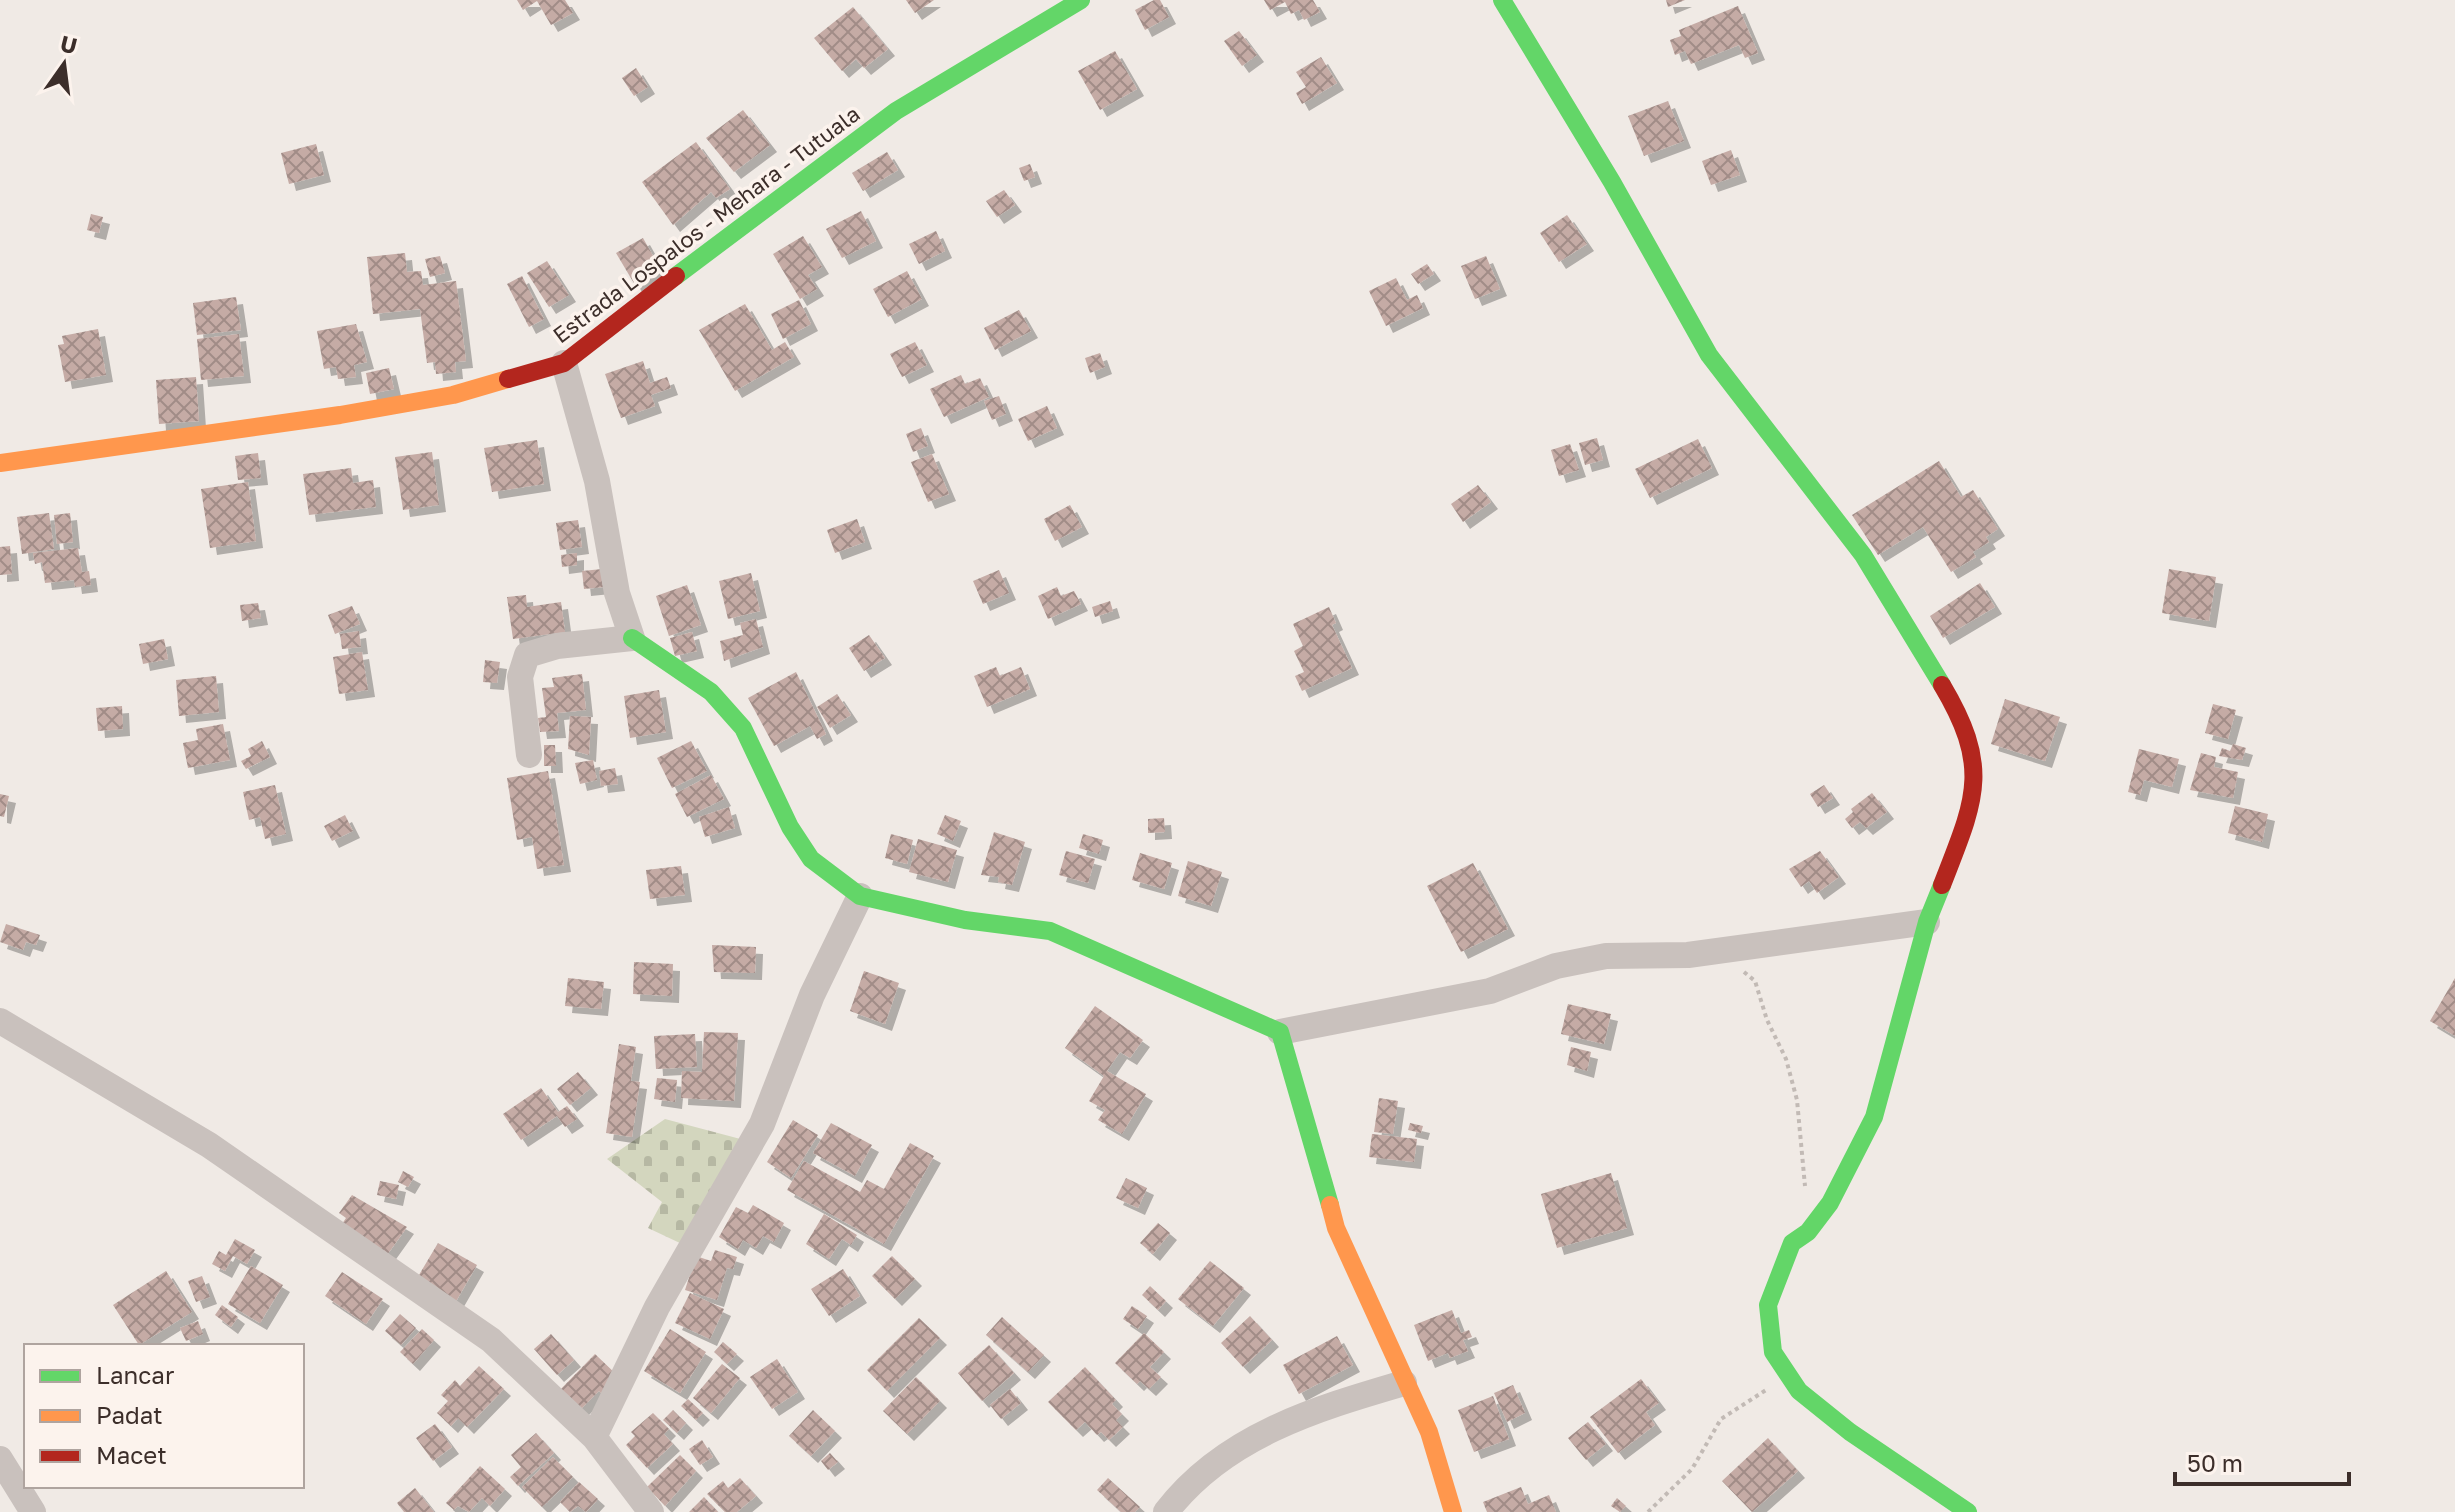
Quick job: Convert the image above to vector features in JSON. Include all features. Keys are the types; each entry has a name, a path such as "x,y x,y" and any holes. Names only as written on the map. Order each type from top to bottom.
{"street":[{"name":"Estrada Lospalos - Mehara - Tutuala","path":"0,463 358,412 458,394 534,369 564,363 776,198 896,111 1081,0"},
{"path":"1502,0 1612,182 1709,355 1863,555 1951,701 1975,760 1971,809 1927,922 1874,1117 1830,1203 1808,1232 1792,1243 1768,1305 1773,1352 1799,1391 1850,1432 1968,1512"},
{"path":"564,363 597,481 617,593 632,638 711,692 743,728 790,827 811,859 860,896 965,920 1050,931 1280,1032 1490,991 1556,966 1606,956 1688,955 1927,922"},
{"path":"529,755 520,677 527,655 557,646 632,638"},
{"path":"594,1437 657,1307 762,1124 812,995 860,896"},
{"path":"0,1021 209,1145 491,1340 594,1437 651,1512"},
{"path":"1280,1032 1336,1228 1404,1383 1429,1432 1453,1512"},
{"path":"1166,1512 1186,1485 1245,1440 1329,1405 1404,1383"},
{"path":"0,1459 33,1512"}],"path":[{"path":"1716,951 1755,981 1767,1020 1786,1059 1797,1100 1805,1187"},
{"path":"1648,1512 1692,1469 1721,1419 1762,1390 1799,1391"}],"green space":[{"path":"665,1119 748,1141 682,1244 648,1228 662,1202 607,1159"}],"building":[{"path":"517,0 565,0 573,13 551,25 537,1 523,10"},
{"path":"906,0 934,0 915,13"},
{"path":"1160,0 1169,17 1145,30 1135,10"},
{"path":"1264,0 1313,0 1320,12 1304,20 1299,10 1291,14 1285,2 1270,10"},
{"path":"1666,0 1685,0 1668,7"},
{"path":"1738,6 1758,53 1745,58 1739,45 1691,64 1685,51 1675,55 1670,40 1681,36 1679,30"},
{"path":"853,7 888,49 864,68 856,59 842,71 814,38"},
{"path":"1239,31 1257,55 1242,66 1224,41"},
{"path":"1115,51 1137,89 1100,110 1078,71"},
{"path":"1321,57 1337,83 1302,104 1296,93 1306,87 1296,72"},
{"path":"636,68 648,87 634,96 622,78"},
{"path":"1668,101 1684,141 1644,156 1628,116"},
{"path":"743,110 770,145 734,172 706,138"},
{"path":"696,142 730,189 716,198 711,192 673,225 642,182"},
{"path":"316,144 324,175 289,184 281,153"},
{"path":"1731,150 1740,175 1711,185 1702,161"},
{"path":"887,152 898,170 863,191 852,173"},
{"path":"1030,164 1035,177 1024,181 1019,168"},
{"path":"1004,190 1015,205 997,217 986,201"},
{"path":"861,211 876,241 842,258 826,229"},
{"path":"91,214 103,217 99,233 87,230"},
{"path":"1567,215 1587,244 1559,262 1540,233"},
{"path":"936,231 945,251 919,264 909,244"},
{"path":"803,236 822,267 808,275 817,289 800,299 773,254"},
{"path":"643,238 661,270 635,285 616,253"},
{"path":"405,253 407,272 421,271 423,285 456,281 466,361 455,362 456,372 436,374 435,362 427,363 420,309 373,314 367,257"},
{"path":"440,256 445,273 430,277 425,259"},
{"path":"1486,256 1500,289 1475,299 1461,266"},
{"path":"547,261 569,295 549,307 527,273"},
{"path":"1427,264 1434,274 1418,284 1411,274"},
{"path":"907,271 922,299 888,317 873,289"},
{"path":"522,276 544,319 529,327 507,284"},
{"path":"1396,278 1407,300 1417,295 1423,308 1386,326 1369,291"},
{"path":"236,297 241,330 197,335 193,303"},
{"path":"799,300 811,324 783,339 771,314"},
{"path":"745,304 772,350 785,342 794,357 735,391 699,330"},
{"path":"1019,310 1031,331 995,350 984,328"},
{"path":"356,324 367,362 354,365 356,377 338,379 336,367 324,369 317,331"},
{"path":"98,329 106,375 65,382 58,345 64,344 62,336"},
{"path":"239,334 244,376 201,380 197,339"},
{"path":"915,342 927,365 902,377 890,354"},
{"path":"1100,353 1105,367 1090,373 1085,358"},
{"path":"643,361 650,383 667,377 671,388 651,395 655,406 621,418 605,374"},
{"path":"389,368 394,389 370,394 366,373"},
{"path":"961,375 965,384 980,378 989,397 944,417 930,389"},
{"path":"196,377 199,421 159,424 156,380"},
{"path":"999,396 1006,414 992,420 984,401"},
{"path":"1047,406 1057,428 1028,441 1018,419"},
{"path":"921,428 928,446 913,452 906,434"},
{"path":"1597,438 1603,460 1585,465 1579,443"},
{"path":"1698,439 1712,468 1650,498 1635,469"},
{"path":"537,440 544,484 492,492 484,448"},
{"path":"1570,444 1579,470 1559,476 1551,450"},
{"path":"432,452 439,505 403,510 395,457"},
{"path":"258,453 261,478 238,480 235,456"},
{"path":"932,454 949,494 928,502 911,462"},
{"path":"1939,461 1961,497 1973,490 1998,529 1986,537 1989,542 1973,552 1976,557 1951,572 1923,527 1878,555 1852,515"},
{"path":"351,468 353,483 373,480 376,507 309,515 303,474"},
{"path":"248,482 256,541 210,548 201,489"},
{"path":"1478,485 1491,502 1463,522 1451,504"},
{"path":"1070,505 1082,527 1055,541 1044,519"},
{"path":"49,513 54,549 22,554 17,517"},
{"path":"70,513 73,542 57,544 54,515"},
{"path":"857,519 865,542 835,553 827,530"},
{"path":"578,520 582,547 560,550 556,523"},
{"path":"10,546 12,574 0,575 0,547"},
{"path":"78,548 82,572 89,571 91,585 75,587 74,580 45,583 42,562 35,564 33,553"},
{"path":"577,553 577,565 562,567 561,555"},
{"path":"602,569 604,587 584,589 582,571"},
{"path":"2169,569 2216,577 2209,621 2162,613"},
{"path":"999,570 1009,593 983,604 973,581"},
{"path":"751,573 760,611 728,619 719,581"},
{"path":"1980,583 1995,607 1943,638 1930,616"},
{"path":"687,585 701,625 669,636 656,596"},
{"path":"1057,587 1061,596 1074,591 1081,604 1048,619 1038,596"},
{"path":"526,595 527,607 561,602 565,632 513,639 507,597"},
{"path":"1110,601 1113,611 1095,617 1092,607"},
{"path":"258,603 261,618 242,621 240,605"},
{"path":"352,606 360,624 335,634 328,615"},
{"path":"1329,607 1336,623 1332,625 1352,668 1302,691 1295,676 1304,672 1294,651 1303,646 1293,624"},
{"path":"756,619 763,647 724,661 720,641 743,635 740,623"},
{"path":"359,631 361,647 342,649 340,634"},
{"path":"692,632 697,651 675,656 670,638"},
{"path":"869,635 885,658 864,671 849,648"},
{"path":"164,639 168,659 143,664 139,644"},
{"path":"362,652 368,690 339,694 333,657"},
{"path":"485,660 500,662 497,683 483,682"},
{"path":"996,667 1000,676 1021,667 1030,689 987,707 974,676"},
{"path":"796,672 826,734 817,739 810,726 774,746 748,698"},
{"path":"582,674 586,710 557,713 559,731 540,732 538,718 546,717 542,688 554,687 552,678"},
{"path":"216,676 219,712 179,716 176,680"},
{"path":"659,690 666,732 630,738 624,696"},
{"path":"837,694 851,715 830,728 817,707"},
{"path":"2005,699 2060,717 2045,761 1991,744"},
{"path":"2213,704 2236,710 2228,739 2205,733"},
{"path":"122,706 123,729 98,731 96,708"},
{"path":"570,716 591,717 589,755 568,749"},
{"path":"223,724 230,760 188,768 183,743 198,740 196,729"},
{"path":"262,741 270,757 246,769 241,761 251,756 248,749"},
{"path":"691,741 707,771 672,788 657,758"},
{"path":"2233,744 2246,748 2242,760 2219,756 2222,748 2230,751"},
{"path":"544,745 555,745 556,766 544,766"},
{"path":"2139,749 2179,759 2172,787 2144,780 2140,795 2128,792"},
{"path":"2201,753 2216,757 2214,767 2238,772 2233,798 2190,790"},
{"path":"593,760 597,780 580,784 575,763"},
{"path":"615,768 618,784 601,786 599,771"},
{"path":"548,771 564,865 537,869 532,837 517,840 507,778"},
{"path":"711,775 724,799 687,817 675,794"},
{"path":"275,785 286,834 265,839 260,817 249,820 243,792"},
{"path":"1824,785 1833,798 1818,807 1810,794"},
{"path":"1872,793 1887,812 1866,828 1860,822 1852,828 1845,819 1853,812 1851,809"},
{"path":"0,794 9,796 4,817 0,816"},
{"path":"2235,806 2268,814 2262,842 2228,833"},
{"path":"729,807 735,828 705,837 699,817"},
{"path":"345,815 353,831 332,841 324,826"},
{"path":"945,815 961,821 953,841 937,834"},
{"path":"1164,818 1165,832 1148,833 1148,819"},
{"path":"994,832 1025,842 1012,885 998,882 999,877 981,875"},
{"path":"891,834 913,840 907,864 885,858"},
{"path":"1083,834 1103,840 1099,854 1079,848"},
{"path":"918,839 957,850 948,882 909,872"},
{"path":"1066,851 1095,859 1088,883 1059,875"},
{"path":"1820,851 1839,877 1817,893 1809,881 1801,887 1789,869"},
{"path":"1140,853 1172,863 1164,889 1132,880"},
{"path":"1188,861 1222,872 1211,906 1178,896"},
{"path":"1473,863 1508,929 1461,952 1427,886"},
{"path":"681,866 685,895 650,899 646,870"},
{"path":"6,924 40,935 36,945 26,942 23,950 0,942"},
{"path":"712,945 756,947 755,973 714,972"},
{"path":"634,962 673,964 672,996 633,994"},
{"path":"864,971 899,983 885,1024 850,1011"},
{"path":"568,978 604,982 601,1009 565,1006"},
{"path":"2455,978 2455,1036 2430,1021"},
{"path":"1568,1004 1611,1014 1604,1044 1561,1034"},
{"path":"1095,1006 1143,1040 1130,1058 1120,1052 1107,1071 1146,1094 1122,1134 1098,1120 1105,1110 1089,1101 1104,1076 1065,1048"},
{"path":"704,1032 738,1033 734,1101 681,1098 682,1071 702,1072"},
{"path":"695,1034 697,1067 656,1069 654,1036"},
{"path":"619,1044 636,1047 631,1081 640,1082 632,1137 606,1133"},
{"path":"1571,1047 1591,1052 1587,1071 1567,1065"},
{"path":"578,1072 591,1088 570,1105 557,1089"},
{"path":"657,1078 677,1080 675,1102 654,1099"},
{"path":"541,1088 558,1112 567,1106 577,1119 565,1127 557,1116 521,1140 503,1114"},
{"path":"1379,1098 1398,1101 1393,1134 1374,1132"},
{"path":"793,1120 818,1135 791,1178 767,1162"},
{"path":"831,1123 872,1145 855,1176 813,1153"},
{"path":"1410,1123 1423,1126 1421,1133 1408,1130"},
{"path":"1372,1134 1417,1139 1414,1162 1369,1157"},
{"path":"910,1143 934,1156 884,1244 787,1190 804,1161 860,1192 867,1180 884,1189"},
{"path":"403,1171 414,1177 408,1187 398,1182"},
{"path":"1611,1173 1627,1228 1557,1248 1541,1194"},
{"path":"1126,1178 1147,1188 1138,1208 1116,1198"},
{"path":"380,1181 399,1185 396,1199 377,1195"},
{"path":"352,1195 407,1227 387,1255 342,1224 346,1218 339,1213"},
{"path":"753,1205 784,1223 774,1242 763,1236 756,1248 743,1240 738,1249 719,1237 736,1207 748,1213"},
{"path":"824,1214 857,1235 851,1245 842,1239 829,1259 806,1244"},
{"path":"1158,1223 1170,1233 1153,1254 1140,1243"},
{"path":"235,1239 255,1250 247,1264 233,1256 225,1271 212,1264 219,1251 226,1255"},
{"path":"438,1243 477,1265 455,1303 416,1280"},
{"path":"715,1250 737,1257 733,1269 727,1268 717,1300 685,1290 696,1256 711,1261"},
{"path":"892,1256 915,1279 895,1299 872,1276"},
{"path":"1210,1261 1244,1288 1213,1326 1178,1299"},
{"path":"251,1266 283,1285 260,1323 228,1304"},
{"path":"843,1269 860,1296 829,1316 811,1289"},
{"path":"166,1271 192,1312 138,1344 113,1305"},
{"path":"342,1272 383,1299 366,1324 325,1296"},
{"path":"202,1276 210,1297 196,1302 188,1281"},
{"path":"1150,1286 1166,1301 1158,1310 1142,1295"},
{"path":"690,1293 724,1309 710,1339 675,1323"},
{"path":"222,1305 238,1317 231,1327 215,1315"},
{"path":"1132,1306 1147,1316 1138,1329 1123,1319"},
{"path":"1452,1310 1461,1333 1469,1330 1472,1337 1463,1340 1468,1351 1450,1358 1448,1353 1428,1361 1414,1325"},
{"path":"400,1314 416,1328 401,1345 385,1331"},
{"path":"1250,1316 1272,1340 1243,1367 1221,1343"},
{"path":"1002,1317 1044,1355 1028,1372 986,1335"},
{"path":"919,1318 940,1338 887,1391 867,1370"},
{"path":"198,1321 203,1334 186,1341 180,1328"},
{"path":"422,1329 434,1340 413,1364 400,1352"},
{"path":"670,1329 706,1352 680,1393 644,1371"},
{"path":"1144,1333 1164,1352 1150,1367 1161,1377 1149,1389 1140,1381 1137,1384 1115,1363"},
{"path":"551,1334 574,1360 557,1375 534,1349"},
{"path":"1337,1336 1353,1365 1299,1394 1283,1365"},
{"path":"723,1342 737,1354 727,1364 714,1352"},
{"path":"989,1345 1014,1373 982,1401 958,1373"},
{"path":"595,1354 620,1378 603,1395 599,1391 578,1412 558,1392"},
{"path":"777,1359 798,1392 772,1409 750,1377"},
{"path":"722,1364 740,1378 711,1413 693,1398"},
{"path":"479,1366 504,1389 467,1427 458,1418 451,1426 437,1413 448,1401 441,1395 455,1380 460,1386"},
{"path":"1085,1367 1116,1400 1112,1404 1122,1414 1116,1420 1123,1427 1109,1440 1101,1432 1097,1435 1085,1422 1076,1430 1048,1402"},
{"path":"916,1377 940,1401 907,1434 883,1411"},
{"path":"1641,1379 1659,1403 1646,1412 1655,1425 1618,1453 1590,1417"},
{"path":"1513,1385 1525,1413 1507,1422 1494,1393"},
{"path":"1010,1389 1021,1403 1001,1419 990,1405"},
{"path":"1493,1396 1509,1439 1474,1452 1458,1410"},
{"path":"688,1399 703,1413 696,1420 681,1406"},
{"path":"673,1410 686,1423 677,1433 663,1420"},
{"path":"813,1410 835,1431 811,1456 789,1436"},
{"path":"653,1413 669,1429 664,1434 673,1444 647,1468 626,1445 635,1436 631,1432"},
{"path":"1588,1422 1606,1444 1586,1460 1568,1438"},
{"path":"435,1424 452,1447 433,1461 416,1438"},
{"path":"536,1433 554,1453 518,1486 510,1477 521,1467 511,1455"},
{"path":"1768,1438 1798,1471 1752,1512 1722,1481"},
{"path":"702,1440 713,1457 700,1465 689,1449"},
{"path":"830,1453 838,1462 828,1470 821,1461"},
{"path":"680,1455 696,1471 665,1506 647,1487"},
{"path":"553,1457 573,1477 542,1507 522,1487"},
{"path":"480,1466 505,1489 490,1506 482,1498 469,1512 458,1506 454,1510 446,1503"},
{"path":"740,1478 756,1496 737,1512 725,1512 707,1494 723,1481 728,1488"},
{"path":"1108,1478 1140,1507 1135,1512 1121,1512 1097,1490"},
{"path":"579,1482 598,1499 586,1512 578,1506 570,1512 560,1502"},
{"path":"1521,1487 1528,1504 1549,1495 1556,1512 1487,1512 1483,1502"},
{"path":"415,1488 434,1512 404,1512 397,1503"},
{"path":"704,1497 718,1512 689,1512"},
{"path":"1617,1498 1626,1506 1620,1512 1611,1506"}],"traffic: fast":[{"path":"676,276 896,111 1081,0"},
{"path":"1502,0 1612,182 1709,355 1863,555 1942,685"},
{"path":"632,638 711,692 743,728 790,827 811,859 860,896 965,920 1050,931 1280,1032 1330,1205"},
{"path":"1942,885 1927,922 1874,1117 1830,1203 1808,1232 1792,1243 1768,1305 1773,1352 1799,1391 1850,1432 1968,1512"}],"traffic: slow":[{"path":"0,463 340,415 453,395 508,379"},
{"path":"1330,1205 1336,1228 1429,1432 1453,1512"}],"traffic: jam":[{"path":"508,379 564,363 676,276"},
{"path":"1942,685 1958,714 1973,763 1970,807 1942,885"}]}
